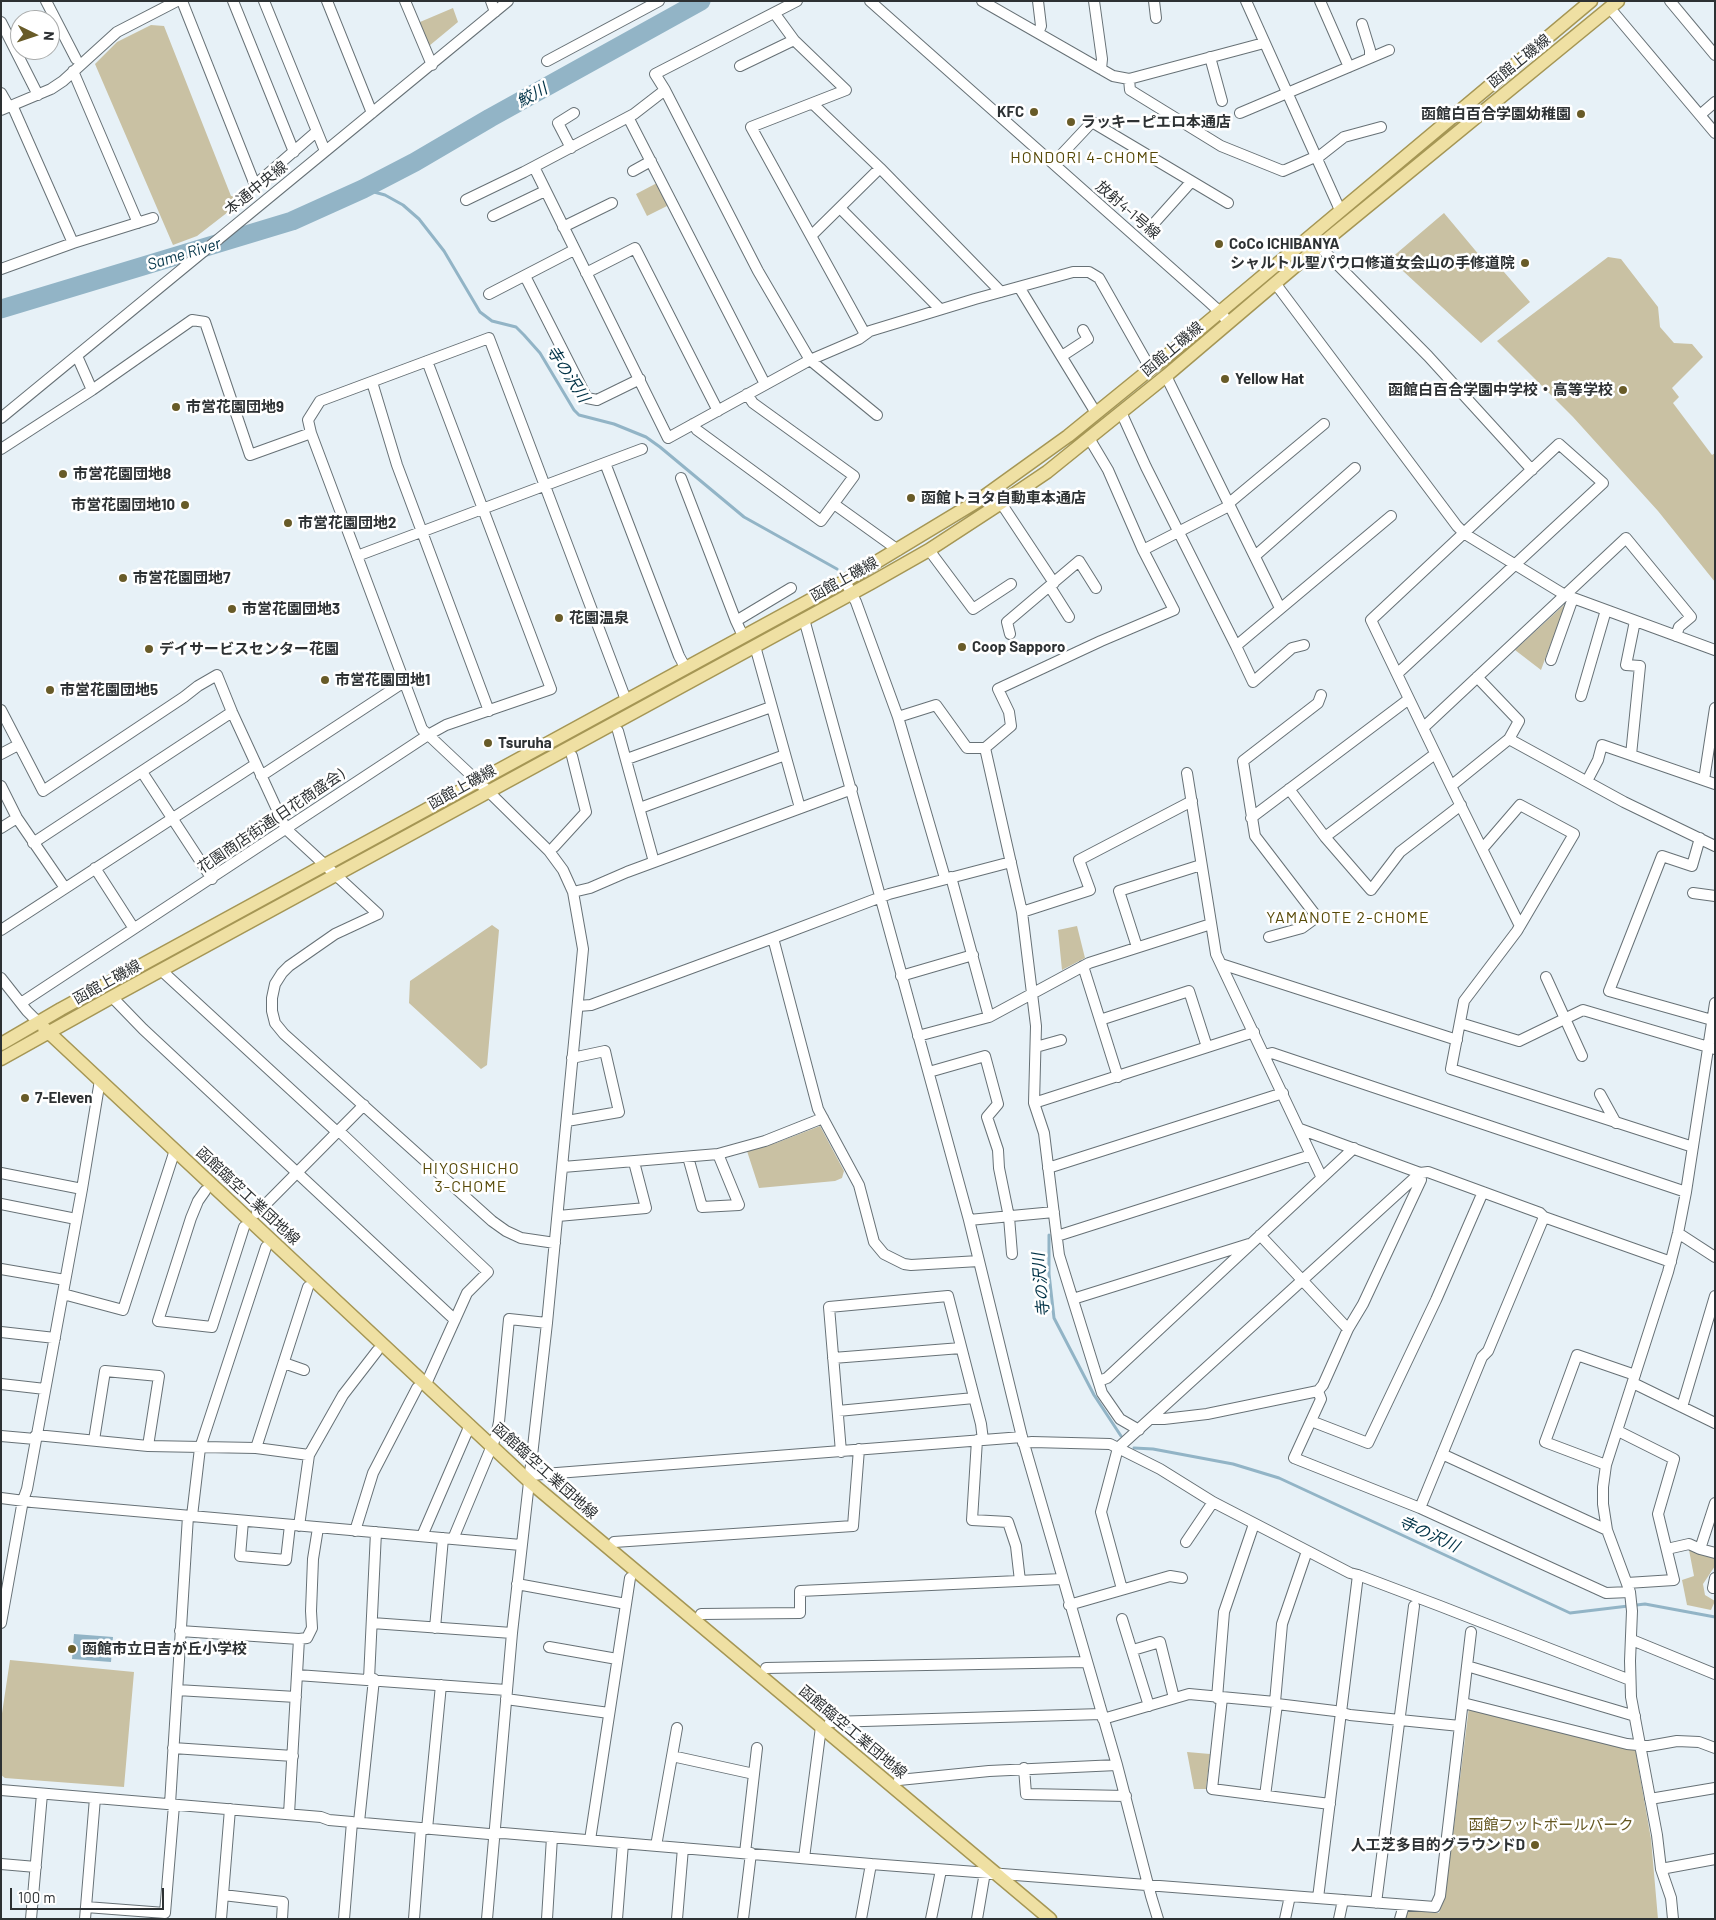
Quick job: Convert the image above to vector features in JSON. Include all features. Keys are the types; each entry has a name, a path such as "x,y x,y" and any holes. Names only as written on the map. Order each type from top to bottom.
{"main road":[{"name":"函館上磯線","path":"1,1044 61,1009 845,581 979,500 1068,436 1220,312 1591,1"},
{"name":"函館上磯線","path":"1,1059 929,550 1047,472 1229,324 1319,246 1616,7"},
{"name":"函館臨空工業団地線","path":"39,1023 175,1150 421,1386 470,1425 530,1479 826,1724 991,1873 1050,1919"}],"street":[{"path":"46,1 76,59"},
{"path":"7,107 51,89 73,72 117,32 161,5 177,1"},
{"path":"182,1 255,185 316,132"},
{"path":"233,1 294,152"},
{"path":"264,1 316,132 322,154"},
{"path":"326,1 372,113"},
{"path":"405,1 432,65"},
{"path":"491,1 495,12"},
{"name":"本通中央線","path":"1,418 508,1"},
{"path":"547,61 659,1"},
{"path":"797,1 775,14 655,74 758,270 810,360 877,415"},
{"name":"放射4-1号線","path":"870,1 1220,312 1229,324"},
{"path":"982,1 1113,76 1129,79 1264,43"},
{"path":"1038,1 1041,26 1038,33"},
{"path":"1094,1 1102,59 1101,68"},
{"path":"1154,1 1156,18"},
{"path":"1246,1 1340,210"},
{"path":"1320,1 1349,66"},
{"path":"1670,1 1715,55"},
{"path":"1616,7 1715,133"},
{"path":"775,14 794,40 846,90 751,127 865,334"},
{"path":"1,22 38,94"},
{"path":"1362,24 1370,50 1370,58"},
{"path":"740,66 794,40"},
{"path":"1240,114 1390,50"},
{"path":"1210,57 1222,101"},
{"path":"73,72 138,223"},
{"path":"1129,79 1130,90 1221,146 1282,171 1316,158 1344,137 1381,127"},
{"path":"466,200 534,167 628,117 665,90"},
{"path":"1,93 73,243"},
{"path":"1700,115 1715,102"},
{"path":"813,104 880,168 1001,292"},
{"path":"571,148 558,123 574,113"},
{"path":"628,117 765,384"},
{"path":"1062,154 1092,122 1228,203"},
{"path":"633,170 651,161"},
{"path":"534,167 668,438 810,360 859,339 870,331 1072,272 1089,272 1098,278 1150,368"},
{"path":"811,236 880,168"},
{"path":"1148,230 1191,182"},
{"path":"493,216 545,191"},
{"path":"562,227 612,203"},
{"path":"840,208 940,309"},
{"path":"2,266 153,218"},
{"path":"1319,246 1428,356 1532,470"},
{"path":"586,273 635,248 718,411"},
{"path":"489,294 574,250"},
{"path":"526,276 587,398 597,400 640,379"},
{"path":"1275,283 1451,518 1465,534 1515,566 1569,596 1715,650"},
{"path":"1019,287 1096,413"},
{"path":"1,449 92,390 192,320 205,322 250,455 311,433"},
{"path":"1062,356 1088,339 1082,330"},
{"path":"487,1919 512,1633 547,1323 583,949 573,892 563,870 553,856 422,729 311,433 308,420 320,401 489,338 626,700"},
{"path":"80,354 92,390"},
{"path":"427,361 483,509"},
{"path":"1166,376 1280,608"},
{"path":"372,382 397,465 489,711"},
{"path":"693,424 697,430 821,521 854,476 753,403 747,394"},
{"path":"1121,412 1253,682 1292,648 1304,645"},
{"path":"1143,550 1229,505 1324,424"},
{"path":"898,717 936,704 967,748 985,748 1011,726 1009,712 998,689 1101,641 1174,610 1143,550 1108,470 1089,438"},
{"path":"1397,674 1603,483 1559,444 1371,620 1435,754 1520,926"},
{"path":"357,556 642,449"},
{"path":"605,463 675,647 685,667"},
{"path":"1255,556 1355,468"},
{"path":"680,478 743,636"},
{"path":"1001,503 1052,585 1069,617"},
{"path":"834,504 898,550"},
{"name":"花園商店街通(日花商盛会)","path":"21,1003 428,735 446,725 551,689 483,509"},
{"path":"1236,646 1391,516"},
{"path":"1423,728 1477,677 1569,596 1626,538 1691,617 1679,627 1676,636"},
{"path":"929,550 973,608 1011,584"},
{"path":"1010,634 1007,622 1080,560 1096,588"},
{"path":"845,581 852,593 898,717 973,955 989,1017"},
{"path":"736,621 791,588"},
{"path":"1552,660 1569,596"},
{"path":"1581,696 1606,610"},
{"path":"804,619 969,1220 1022,1440 1126,1796 1158,1919"},
{"path":"1631,755 1640,666 1626,665 1635,621"},
{"path":"754,646 800,808"},
{"path":"1,710 43,791 217,675 286,829 378,914 335,934 288,966 275,984 272,1004 276,1023 284,1034 441,1177 498,1226 521,1238 555,1243"},
{"path":"1451,786 1509,738 1518,721 1477,677"},
{"path":"261,776 404,682"},
{"path":"1269,937 1302,928 1317,917 1255,836 1243,760 1318,703 1321,695"},
{"path":"1251,818 1409,699"},
{"path":"626,759 771,707"},
{"path":"1704,780 1715,708"},
{"path":"34,843 232,712"},
{"path":"618,731 654,862"},
{"path":"1509,738 1624,802 1715,846"},
{"path":"1,754 18,745"},
{"path":"1587,781 1598,760 1602,745 1715,784"},
{"path":"985,748 1022,912 1036,1026 1034,1103 1044,1133 1059,1255 1102,1393 1120,1419 1139,1430"},
{"path":"1325,837 1435,754"},
{"path":"640,808 785,755"},
{"path":"554,847 586,812 572,756"},
{"path":"1,930 256,764"},
{"path":"142,772 212,879"},
{"path":"1187,773 1216,954 1300,1128 1322,1178"},
{"path":"1,786 17,818 65,888"},
{"path":"573,892 590,888 654,862 852,789"},
{"path":"1289,789 1325,837 1371,890 1400,852 1461,805"},
{"path":"1022,912 1090,890 1079,860 1192,802"},
{"path":"1483,848 1520,805 1574,834 1520,926 1464,1001 1452,1070 1693,1147"},
{"path":"1,828 17,818"},
{"path":"1700,838 1692,866 1662,856 1609,991 1712,1020"},
{"path":"578,1006 591,1005 880,898 1011,862"},
{"path":"1137,947 1119,891 1201,865"},
{"path":"95,868 131,924"},
{"path":"1693,893 1715,896"},
{"path":"918,1036 989,1017 1083,966 1211,924"},
{"path":"773,938 818,1109 858,1185 874,1242 884,1254 897,1262 911,1265 979,1261"},
{"path":"901,976 973,955"},
{"path":"1221,964 1457,1040"},
{"path":"1083,966 1118,1077"},
{"path":"162,971 488,1272 467,1293 421,1386 373,1473 355,1531"},
{"path":"1546,977 1582,1056"},
{"path":"1,978 39,1023"},
{"path":"1100,1020 1189,991 1207,1047"},
{"path":"112,997 143,1029 455,1320"},
{"path":"1673,1919 1672,1898 1662,1869 1630,1680 1632,1611 1629,1591 1607,1530 1603,1504 1603,1487 1606,1465 1671,1262 1678,1233 1711,1047 1715,1003"},
{"path":"1460,1023 1519,1041 1583,1010 1711,1047"},
{"path":"1034,1103 1254,1032"},
{"path":"1036,1047 1061,1040"},
{"path":"567,1121 618,1112 605,1051 572,1058"},
{"path":"1264,1055 1272,1053 1686,1192"},
{"path":"929,1072 985,1056 998,1104 987,1117 998,1150 1009,1217 1012,1254"},
{"path":"1,1620 55,1338 100,1080"},
{"path":"1048,1168 1283,1094"},
{"path":"1600,1094 1616,1122"},
{"path":"257,1213 364,1106"},
{"path":"563,1167 718,1154 765,1141 823,1118"},
{"path":"1300,1128 1420,1173 1428,1172 1540,1213 1544,1217 1671,1262"},
{"path":"1099,1381 1107,1378 1354,1148"},
{"path":"63,1294 123,1310 175,1150"},
{"path":"688,1157 702,1207 739,1205 718,1154"},
{"path":"1058,1236 1311,1154"},
{"path":"558,1216 646,1208 634,1162"},
{"path":"1,1173 82,1189"},
{"path":"1122,1589 1101,1512 1118,1448 1420,1173"},
{"path":"1152,1419 1207,1414 1318,1391 1323,1385 1348,1330 1363,1304 1421,1180 1420,1173"},
{"path":"205,1191 198,1201 188,1226 158,1321 212,1327 244,1227"},
{"path":"1311,1421 1368,1443 1436,1300 1483,1192"},
{"path":"1,1204 71,1218"},
{"path":"969,1220 1054,1212"},
{"path":"1420,1508 1482,1357 1488,1351 1544,1217"},
{"path":"1678,1233 1715,1257"},
{"path":"1260,1235 1348,1330"},
{"path":"1073,1299 1252,1243"},
{"path":"86,1907 165,1913 180,1631 190,1516 200,1448 266,1247"},
{"path":"1,1269 65,1280"},
{"path":"256,1448 308,1287"},
{"path":"841,1452 829,1306 948,1296 974,1398 980,1440 972,1520 1008,1522 1016,1546 1020,1581"},
{"path":"1682,1406 1711,1323 1715,1296"},
{"path":"435,1628 448,1539 491,1445 499,1422 509,1320 547,1323"},
{"path":"1,1332 55,1338"},
{"path":"833,1358 962,1348"},
{"path":"243,1521 240,1556 286,1560 309,1455 343,1395 377,1351"},
{"path":"1606,1465 1545,1442 1577,1355 1634,1379 1715,1423"},
{"path":"284,1363 304,1370"},
{"path":"94,1440 105,1372 159,1376 148,1446"},
{"path":"1,1384 45,1389"},
{"path":"1318,1391 1321,1399 1294,1458 1420,1508 1606,1593 1629,1591 1674,1580 1658,1514 1674,1459 1618,1431"},
{"path":"838,1411 974,1398"},
{"path":"422,1536 470,1425"},
{"path":"1,1436 94,1440 148,1446 256,1448 309,1455"},
{"path":"530,1479 980,1440 1110,1444 1160,1469 1213,1502 1350,1573 1630,1680"},
{"path":"614,1542 853,1526 859,1449"},
{"path":"1442,1454 1607,1530"},
{"path":"1,1498 294,1526 521,1545"},
{"path":"1186,1542 1213,1502"},
{"path":"1700,1549 1715,1503"},
{"path":"1254,1524 1224,1612 1220,1698 1212,1790 1330,1804"},
{"path":"180,1631 307,1638 312,1628 313,1559 318,1528"},
{"path":"344,1919 372,1679 372,1623 376,1532"},
{"path":"1667,1549 1689,1544 1715,1553"},
{"path":"1265,1796 1276,1703 1282,1624 1308,1552"},
{"path":"1318,1898 1358,1575"},
{"path":"1069,1604 1170,1576 1182,1578"},
{"path":"590,1840 630,1578"},
{"path":"701,1614 800,1613 800,1591 1062,1579"},
{"path":"517,1584 626,1604"},
{"path":"1376,1903 1414,1606"},
{"path":"1122,1619 1149,1706"},
{"path":"372,1623 512,1633"},
{"path":"1,1790 289,1814 424,1828 941,1870 1435,1907 1440,1896 1471,1632"},
{"path":"289,1814 299,1639"},
{"path":"1632,1640 1715,1674"},
{"path":"1133,1650 1160,1642 1174,1698"},
{"path":"549,1647 617,1659"},
{"path":"766,1668 1086,1662"},
{"path":"1467,1666 1635,1716"},
{"path":"298,1675 441,1685 506,1694 609,1713"},
{"path":"414,1919 441,1685"},
{"path":"177,1690 296,1697"},
{"path":"804,1858 826,1724 1102,1717 1149,1706 1188,1694 1460,1726"},
{"path":"1463,1703 1627,1744 1649,1746 1685,1741 1699,1742 1715,1748"},
{"path":"656,1846 677,1728"},
{"path":"173,1748 293,1756"},
{"path":"743,1919 757,1748"},
{"path":"672,1756 754,1774"},
{"path":"900,1780 1024,1768 1117,1765"},
{"path":"1024,1768 1026,1794 1126,1796"},
{"path":"1650,1798 1715,1788"},
{"path":"31,1919 42,1794"},
{"path":"85,1919 95,1798"},
{"path":"221,1919 230,1809"},
{"path":"547,1919 552,1837"},
{"path":"617,1919 624,1843"},
{"path":"677,1919 683,1848"},
{"path":"1662,1869 1715,1859"},
{"path":"1,1864 36,1867"},
{"path":"861,1919 871,1864"},
{"path":"931,1919 941,1870"},
{"path":"977,1919 991,1873"},
{"path":"223,1895 283,1902 282,1919"},
{"path":"1285,1919 1290,1896"},
{"path":"1339,1919 1343,1900"},
{"path":"1400,1919 1404,1904"}],"green space":[{"path":"453,8 458,22 429,46 420,22"},
{"path":"151,25 164,26 231,196 233,196 237,205 197,236 173,245 95,64 117,42"},
{"path":"657,183 669,205 647,216 636,194"},
{"path":"1444,213 1485,262 1491,257 1530,302 1481,343 1390,259"},
{"path":"1608,257 1621,259 1658,307 1660,327 1674,343 1692,344 1703,357 1672,388 1679,397 1673,403 1712,455 1715,453 1715,582 1658,511 1573,417 1497,341"},
{"path":"1566,603 1541,670 1515,650"},
{"path":"492,925 499,930 487,1065 481,1069 409,1003 410,981"},
{"path":"1077,926 1085,958 1062,970 1058,930"},
{"path":"820,1126 844,1171 842,1178 835,1181 759,1188 747,1151 776,1143"},
{"path":"1689,1550 1715,1558 1715,1566 1703,1584 1705,1595 1715,1601 1711,1610 1687,1605 1682,1580 1694,1576"},
{"path":"10,1660 134,1672 124,1787 5,1778 1,1775 1,1720"},
{"name":"函館フットボールパーク","path":"1469,1707 1635,1748 1651,1839 1658,1919 1405,1919 1406,1914 1410,1911 1439,1913 1445,1897"},
{"path":"1187,1752 1210,1754 1206,1789 1194,1789"}],"water":[{"path":"74,1634 113,1637 111,1662 72,1659"}],"waterway":[{"name":"寺の沢川","path":"1,309 292,221 363,189 415,162 490,118 701,1"},
{"name":"寺の沢川","path":"363,189 385,195 403,205 419,219 444,251 480,312 492,321 516,327 524,335 540,353 574,410 579,415 614,424 646,437 744,517 837,569"},
{"name":"寺の沢川","path":"1049,1235 1049,1274 1054,1318 1094,1395 1121,1436"},
{"name":"寺の沢川","path":"1134,1448 1153,1449 1233,1464 1279,1478 1570,1613 1645,1604 1715,1617"}],"place":[{"name":"KFC","path":"1034,112"},
{"name":"函館白百合学園幼稚園","path":"1581,114"},
{"name":"ラッキーピエロ本通店","path":"1071,122"},
{"name":"CoCo ICHIBANYA","path":"1219,244"},
{"name":"シャルトル聖パウロ修道女会山の手修道院","path":"1525,263"},
{"name":"Yellow Hat","path":"1225,379"},
{"name":"函館白百合学園中学校・高等学校","path":"1623,390"},
{"name":"市営花園団地9","path":"176,407"},
{"name":"市営花園団地8","path":"63,474"},
{"name":"函館トヨタ自動車本通店","path":"911,498"},
{"name":"市営花園団地10","path":"185,505"},
{"name":"市営花園団地2","path":"288,523"},
{"name":"市営花園団地7","path":"123,578"},
{"name":"市営花園団地3","path":"232,609"},
{"name":"花園温泉","path":"559,618"},
{"name":"Coop Sapporo","path":"962,647"},
{"name":"デイサービスセンター花園","path":"149,649"},
{"name":"市営花園団地1","path":"325,680"},
{"name":"市営花園団地5","path":"50,690"},
{"name":"Tsuruha","path":"488,743"},
{"name":"7-Eleven","path":"25,1098"},
{"name":"函館市立日吉が丘小学校","path":"72,1649"},
{"name":"人工芝多目的グラウンドD","path":"1535,1845"}],"district":[{"name":"HONDORI 4-CHOME","path":"1085,158"},
{"name":"YAMANOTE 2-CHOME","path":"1348,918"},
{"name":"HIYOSHICHO 3-CHOME","path":"471,1178"}],"water label":[{"name":"鮫川","path":"532,95"},
{"name":"Same River","path":"184,254"}]}
